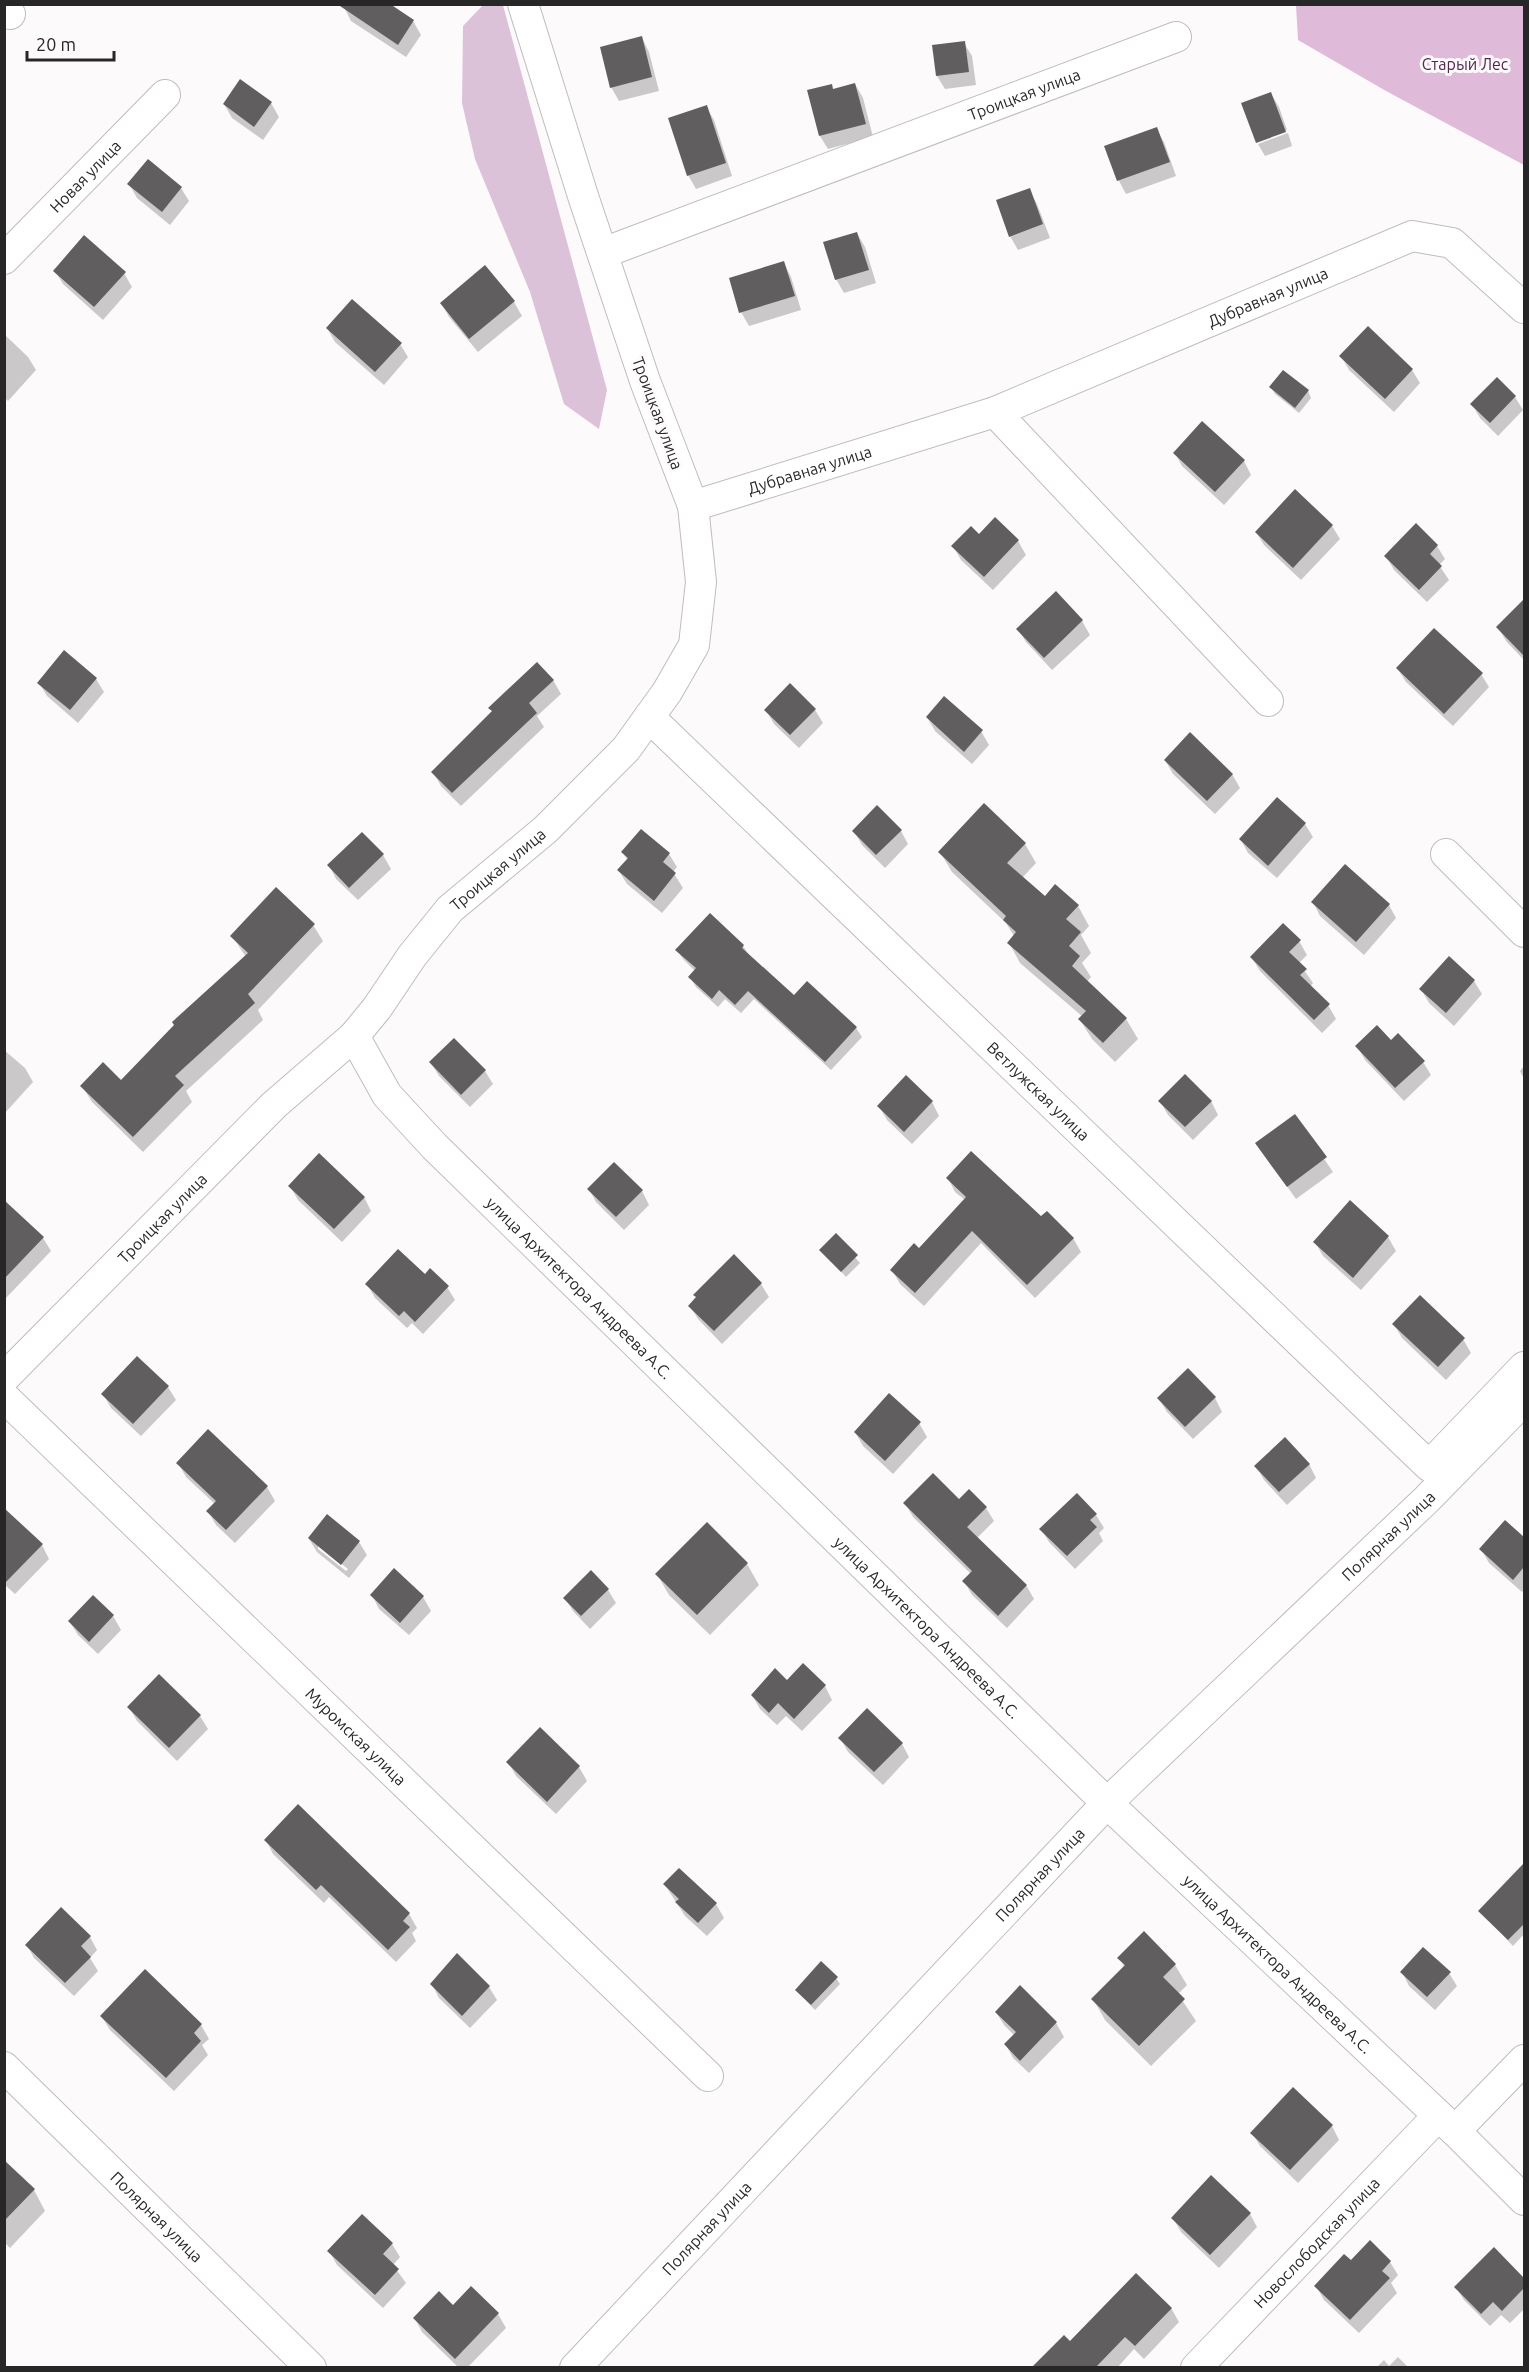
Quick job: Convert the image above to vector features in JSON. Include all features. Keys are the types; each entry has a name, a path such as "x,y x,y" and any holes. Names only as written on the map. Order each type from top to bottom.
{"street":[{"name":"Троицкая улица","path":"4,1378 274,1105 354,1036 377,1008 412,956 450,909 544,830 626,749 667,692 694,645 701,582 693,506 645,381 523,4"},
{"name":"Троицкая улица","path":"603,253 1176,37"},
{"name":"Новая улица","path":"4,259 165,95"},
{"name":"Дубравная улица","path":"693,506 995,412 1412,236 1452,243 1524,308"},
{"path":"995,412 1268,701"},
{"name":"Ветлужская улица","path":"649,717 1430,1466"},
{"path":"1446,854 1524,932"},
{"name":"улица Архитектора Андреева А.С.","path":"354,1036 387,1095 435,1147 1107,1803 1524,2200"},
{"name":"Полярная улица","path":"1430,1466 1524,1367"},
{"name":"Муромская улица","path":"4,1397 708,2076"},
{"name":"Полярная улица","path":"575,2367 1107,1803 1427,1499 1524,1400"},
{"name":"Новослободская улица","path":"1196,2367 1446,2124 1524,2060"},
{"name":"Полярная улица","path":"4,2067 311,2367"}],"shaded area":[{"path":"484,4 503,5 607,390 599,429 564,404 530,292 475,159 462,103 463,26"}],"green space":[{"name":"Старый Лес","path":"1296,5 1524,5 1524,165 1386,91 1298,40"}],"building":[{"path":"337,4 390,4 414,20 398,45"},
{"path":"642,36 652,77 610,88 600,47"},
{"path":"965,41 969,72 936,76 932,45"},
{"path":"240,79 272,102 254,127 223,104"},
{"path":"855,83 866,124 819,136 807,90 832,84 833,89"},
{"path":"1271,92 1286,132 1256,143 1241,103"},
{"path":"707,105 726,163 687,176 668,118"},
{"path":"1157,127 1170,162 1117,181 1104,146"},
{"path":"148,159 182,187 162,212 127,184"},
{"path":"1030,188 1043,224 1009,237 996,200"},
{"path":"857,232 869,270 835,280 823,242"},
{"path":"84,235 126,272 94,307 53,271"},
{"path":"784,261 795,296 739,313 729,278"},
{"path":"485,265 515,301 469,339 440,303"},
{"path":"352,299 402,343 375,372 326,328"},
{"path":"1368,326 1413,369 1385,399 1339,356"},
{"path":"1283,370 1309,390 1295,408 1269,387"},
{"path":"1497,377 1516,396 1490,423 1470,404"},
{"path":"1202,421 1245,460 1215,492 1173,453"},
{"path":"1295,489 1333,525 1293,568 1255,532"},
{"path":"995,517 1019,540 984,577 951,546 971,526 979,534"},
{"path":"1416,523 1438,545 1430,554 1442,566 1419,590 1384,556"},
{"path":"1056,591 1083,620 1044,658 1016,629"},
{"path":"1524,599 1524,656 1496,627"},
{"path":"1434,628 1483,673 1444,714 1396,668"},
{"path":"64,650 97,678 70,710 37,683"},
{"path":"537,662 554,680 529,703 537,713 452,793 431,772 492,711 488,708"},
{"path":"790,683 816,709 790,735 764,710"},
{"path":"944,696 983,730 964,752 926,717"},
{"path":"1190,732 1233,774 1207,801 1164,760"},
{"path":"1277,797 1306,823 1268,866 1239,839"},
{"path":"984,803 1026,843 1007,863 1045,896 1055,884 1079,905 1066,919 1081,932 1069,946 1080,956 1072,966 1127,1018 1103,1043 1078,1019 1086,1011 1007,943 1016,932 1003,920 1006,916 938,852"},
{"path":"877,805 902,830 876,855 852,831"},
{"path":"641,829 670,853 663,862 676,873 654,901 617,870 628,858 621,852"},
{"path":"362,832 384,854 349,888 327,865"},
{"path":"1345,864 1390,904 1356,942 1311,902"},
{"path":"276,887 315,924 248,994 255,1003 175,1076 184,1085 133,1137 80,1086 103,1062 121,1080 174,1025 172,1022 248,953 230,936"},
{"path":"710,913 744,945 742,948 794,995 807,981 857,1027 825,1062 748,991 735,1005 719,990 712,999 688,977 696,968 675,950"},
{"path":"1283,923 1301,940 1289,952 1307,969 1300,975 1330,1004 1314,1020 1250,957"},
{"path":"1449,956 1475,980 1446,1013 1419,989"},
{"path":"1377,1025 1391,1040 1398,1033 1425,1061 1395,1088 1355,1046"},
{"path":"454,1038 486,1070 461,1095 429,1062"},
{"path":"1185,1074 1212,1101 1185,1127 1158,1101"},
{"path":"906,1075 933,1101 904,1132 877,1106"},
{"path":"1295,1114 1327,1157 1287,1187 1255,1143"},
{"path":"971,1151 1041,1216 1047,1211 1074,1238 1027,1285 972,1231 915,1293 890,1270 914,1243 919,1248 966,1197 946,1178"},
{"path":"319,1153 365,1197 334,1229 288,1186"},
{"path":"614,1162 643,1190 616,1217 587,1189"},
{"path":"4,1200 44,1237 4,1279"},
{"path":"1350,1200 1389,1236 1353,1278 1313,1242"},
{"path":"836,1233 858,1255 841,1272 819,1250"},
{"path":"398,1249 425,1274 430,1268 449,1286 415,1322 404,1311 399,1316 365,1284"},
{"path":"734,1254 762,1283 714,1331 688,1306 696,1297 693,1295"},
{"path":"1420,1295 1465,1338 1438,1367 1392,1324"},
{"path":"137,1356 169,1386 133,1424 101,1394"},
{"path":"1188,1368 1216,1397 1185,1427 1157,1398"},
{"path":"889,1393 921,1422 885,1461 854,1432"},
{"path":"208,1429 268,1486 226,1530 206,1511 216,1501 176,1463"},
{"path":"1285,1437 1310,1464 1279,1492 1254,1466"},
{"path":"933,1473 959,1499 969,1489 987,1507 967,1527 1027,1585 998,1616 962,1581 972,1571 903,1503"},
{"path":"1077,1493 1097,1514 1090,1520 1097,1527 1067,1556 1039,1529"},
{"path":"4,1508 43,1544 4,1584"},
{"path":"327,1514 360,1541 341,1565 308,1538"},
{"path":"1505,1520 1524,1537 1524,1567 1513,1580 1479,1549"},
{"path":"707,1522 748,1563 697,1615 655,1574"},
{"path":"394,1568 424,1596 400,1623 370,1595"},
{"path":"591,1570 609,1589 581,1616 563,1598"},
{"path":"93,1595 114,1615 89,1642 68,1621"},
{"path":"803,1663 826,1685 794,1719 778,1703 769,1713 751,1695 775,1668 787,1680"},
{"path":"159,1674 201,1715 169,1748 127,1707"},
{"path":"867,1708 903,1743 874,1772 838,1738"},
{"path":"540,1727 580,1766 547,1802 506,1762"},
{"path":"298,1804 410,1913 403,1921 410,1927 388,1950 321,1885 316,1890 264,1840"},
{"path":"1524,1863 1524,1924 1508,1940 1478,1911"},
{"path":"679,1868 717,1903 698,1923 675,1902 679,1899 663,1884"},
{"path":"61,1907 91,1936 81,1946 91,1957 65,1983 25,1945"},
{"path":"1144,1931 1176,1964 1163,1977 1185,1999 1139,2046 1091,1999 1125,1965 1117,1958"},
{"path":"1423,1947 1451,1972 1427,1997 1400,1972"},
{"path":"457,1953 490,1986 462,2016 430,1984"},
{"path":"821,1961 838,1977 811,2005 795,1990"},
{"path":"145,1969 202,2024 194,2033 201,2041 166,2078 100,2016"},
{"path":"1020,1985 1057,2022 1020,2061 1004,2044 1016,2032 995,2012"},
{"path":"1293,2087 1333,2125 1290,2170 1250,2133"},
{"path":"4,2160 35,2189 4,2221"},
{"path":"1211,2175 1251,2213 1210,2255 1171,2218"},
{"path":"362,2214 393,2243 383,2254 399,2269 375,2295 327,2251"},
{"path":"1370,2240 1391,2261 1382,2271 1390,2278 1350,2320 1314,2286 1344,2254 1351,2260"},
{"path":"1494,2247 1524,2278 1524,2288 1502,2311 1493,2302 1481,2314 1454,2287"},
{"path":"1136,2273 1172,2308 1135,2346 1125,2337 1096,2367 1032,2367 1064,2335 1070,2341"},
{"path":"471,2286 499,2313 455,2359 413,2318 439,2291 453,2305"}]}
